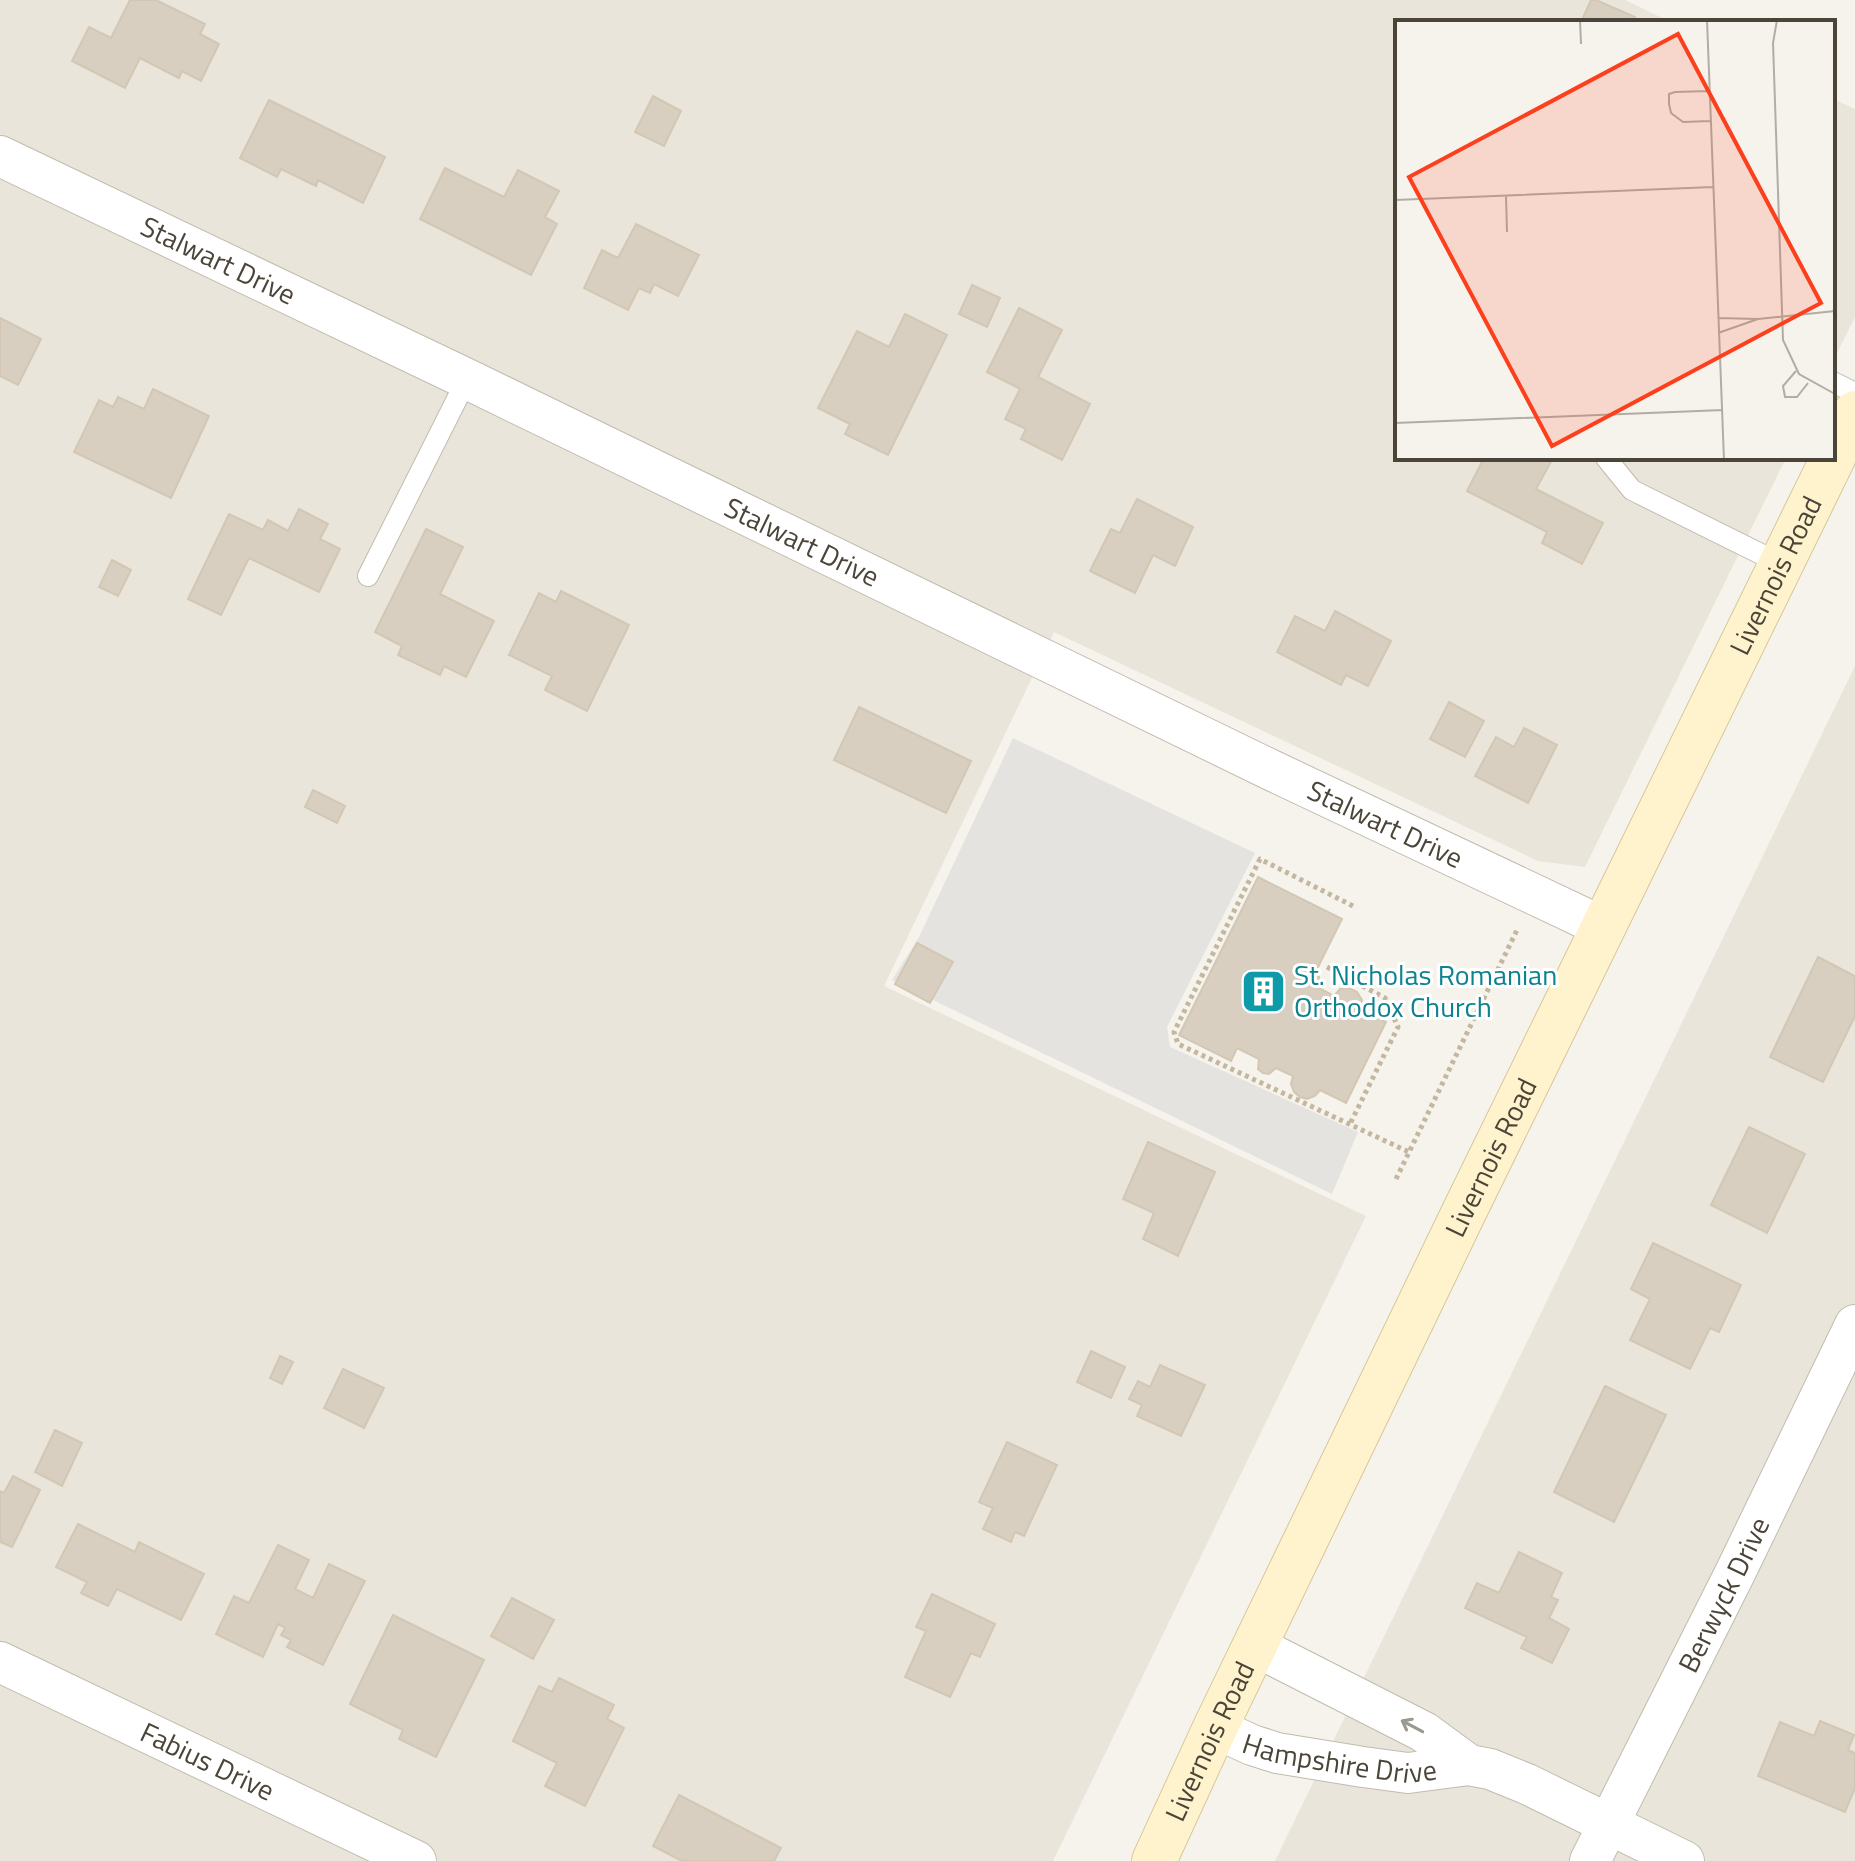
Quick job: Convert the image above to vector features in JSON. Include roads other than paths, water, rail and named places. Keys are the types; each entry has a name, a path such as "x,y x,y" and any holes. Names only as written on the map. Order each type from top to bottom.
{"main road":[{"name":"Livernois Road","path":"1835,454 1855,413"},
{"name":"Livernois Road","path":"1154,1861 1215,1728 1832,460"}],"street":[{"name":"Stalwart Drive","path":"0,156 1271,770 1603,927"},
{"name":"Berwyck Drive","path":"1590,1861 1855,1325"},
{"name":"Hampshire Drive","path":"1255,1646 1424,1732 1469,1765"},
{"name":"Fabius Drive","path":"0,1662 416,1861"},
{"name":"Hampshire Drive","path":"1215,1728 1277,1753 1350,1765 1408,1773 1469,1765 1490,1769 1609,1822 1684,1861"}],"lane":[{"path":"368,576 467,379"},
{"path":"1835,383 1855,393"},
{"path":"1608,460 1632,490 1781,564"}],"place":[{"name":"St. Nicholas Romanian Orthodox Church","path":"1263,991"}]}
